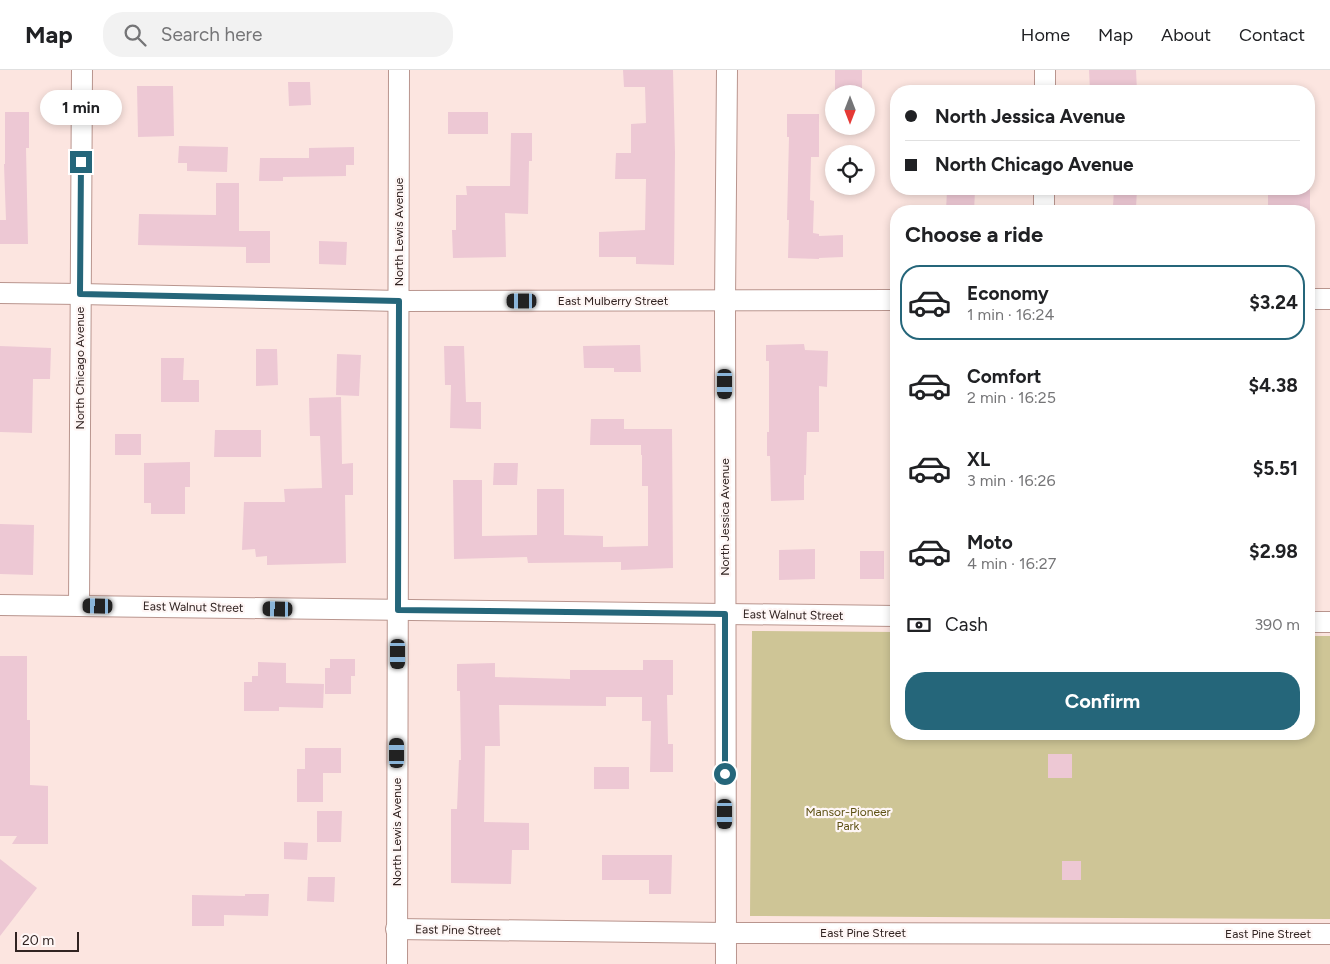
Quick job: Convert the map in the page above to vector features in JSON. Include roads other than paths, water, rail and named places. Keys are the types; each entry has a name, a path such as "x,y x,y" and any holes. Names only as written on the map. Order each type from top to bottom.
{"street":[{"name":"North Chicago Avenue","path":"79,606 82,70"},
{"name":"North Lewis Avenue","path":"397,964 400,70"},
{"name":"North Jessica Avenue","path":"726,964 725,301 727,70"},
{"path":"1044,70 1044,85"},
{"name":"East Mulberry Street","path":"0,293 399,301 890,300"},
{"path":"1315,299 1330,299"},
{"name":"East Walnut Street","path":"0,605 890,616"},
{"path":"1315,622 1330,622"},
{"name":"East Pine Street","path":"396,929 725,934 1330,934"}],"park label":[{"name":"Mansor-Pioneer Park","path":"848,819"}]}
